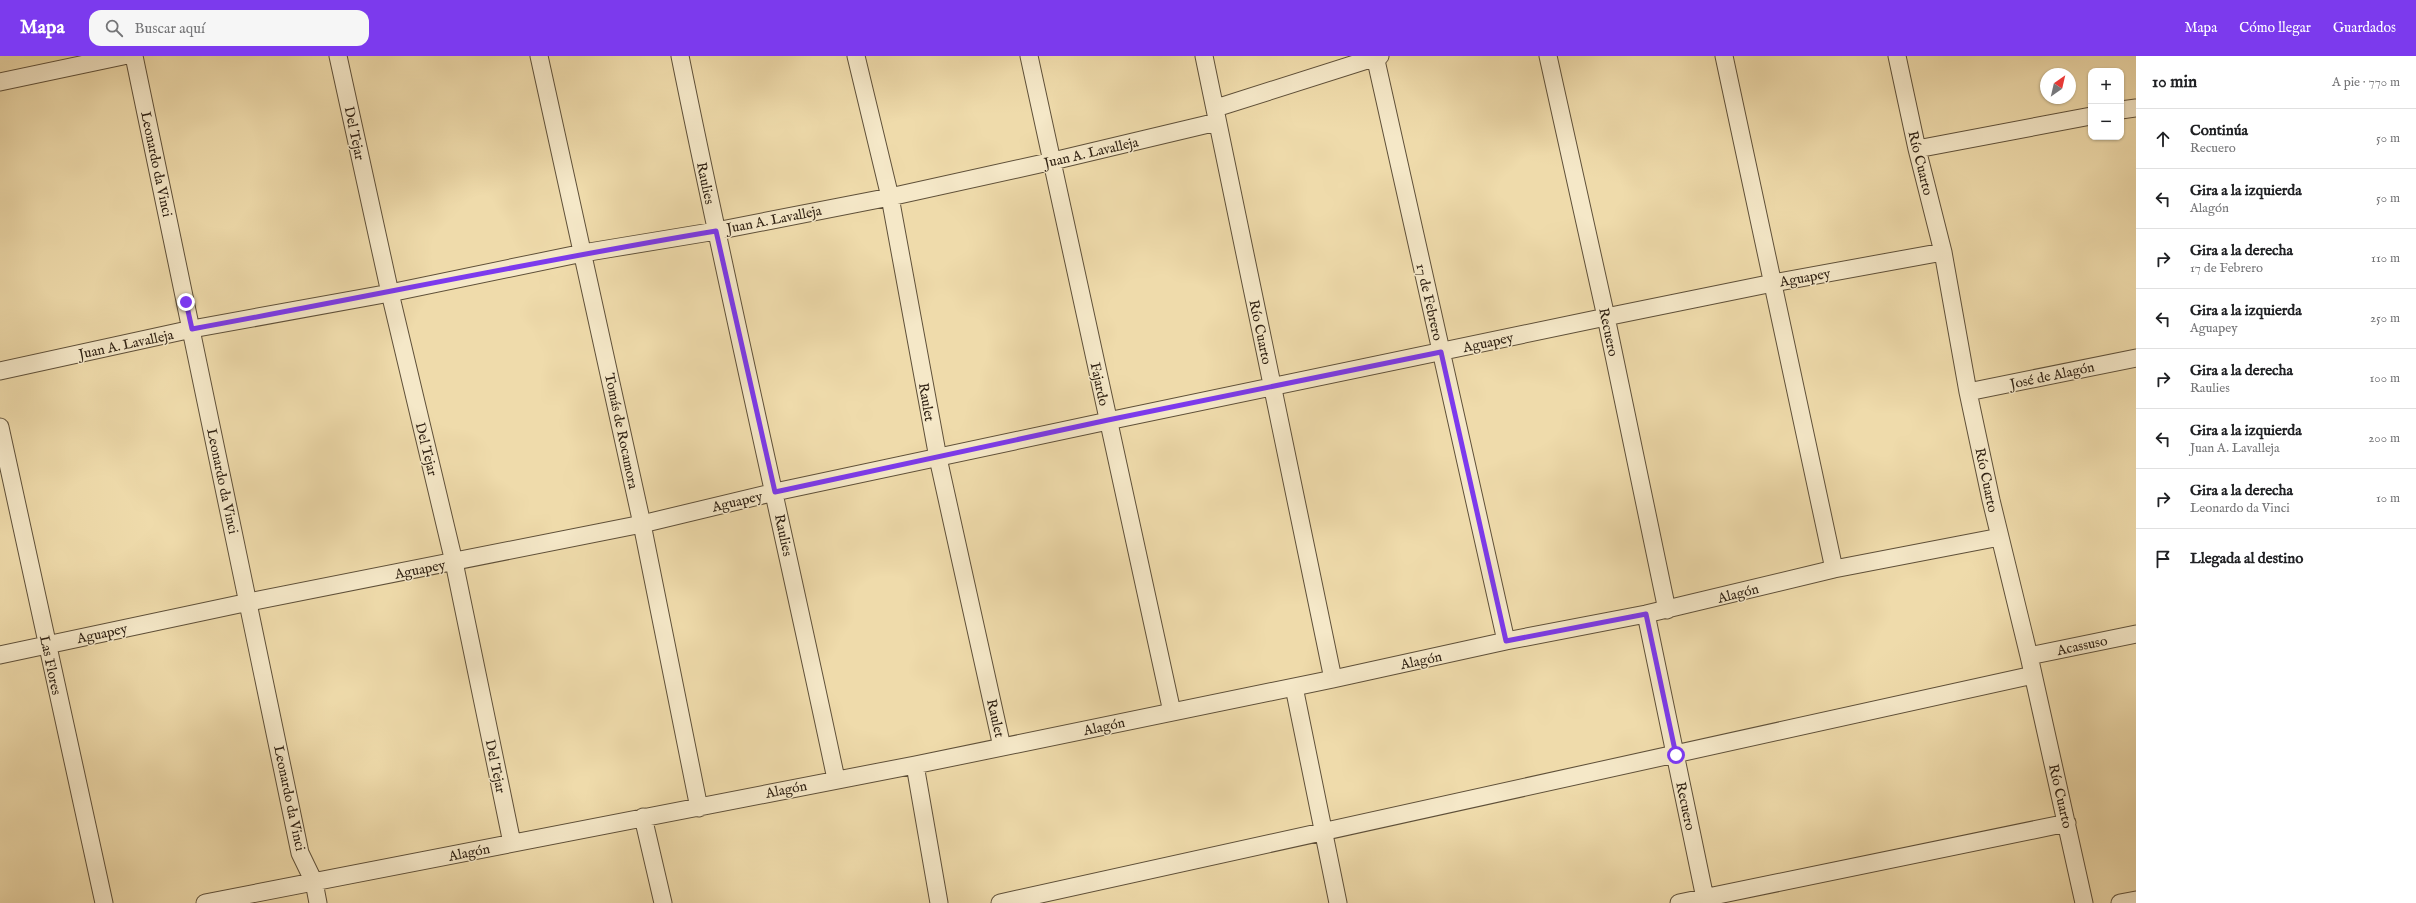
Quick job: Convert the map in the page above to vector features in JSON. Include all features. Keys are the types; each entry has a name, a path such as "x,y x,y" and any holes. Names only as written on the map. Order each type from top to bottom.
{"street":[{"path":"0,82 123,56"},
{"name":"Leonardo da Vinci","path":"134,56 249,602 300,853 314,882 318,903"},
{"name":"Del Tejar","path":"338,56 390,293 454,562 512,843"},
{"name":"Tomás de Rocamora","path":"539,56 642,524 699,808"},
{"name":"Raulies","path":"680,56 716,231 775,492 836,779"},
{"name":"Raulet","path":"856,56 890,197 938,458 1002,747"},
{"name":"Fajardo","path":"1029,56 1054,161 1108,420 1172,712"},
{"name":"Río Cuarto","path":"1204,56 1333,679"},
{"name":"Juan A. Lavalleja","path":"0,371 192,329 390,293 583,253 716,231 890,197 1054,161 1216,115 1377,56"},
{"name":"17 de Febrero","path":"1377,56 1441,352 1506,641"},
{"name":"Recuero","path":"1548,56 1606,317 1667,610"},
{"path":"1724,56 1834,569"},
{"name":"Río Cuarto","path":"1897,56 1917,149 1944,252 1968,392 2084,903"},
{"path":"2124,110 2136,108"},
{"path":"1917,149 2088,117"},
{"name":"Aguapey","path":"0,655 249,602 642,524 775,492 938,458 1108,420 1773,283 1944,252"},
{"name":"José de Alagón","path":"1968,392 2136,358"},
{"name":"Las Flores","path":"0,427 46,645 104,903"},
{"name":"Alagón","path":"205,903 643,817 699,808 836,779 915,765 1333,679 1506,641 1667,610 1834,569 2000,536"},
{"name":"Recuero","path":"1646,614 1705,900"},
{"name":"Acassuso","path":"2029,656 2136,634"},
{"path":"1000,903 2033,675"},
{"path":"1294,687 1322,832 1338,903"},
{"path":"915,765 939,903"},
{"path":"643,817 662,903"},
{"path":"1679,903 1705,900 2067,823"},
{"path":"2120,903 2136,900"}],"route":[{"path":"186,302 192,329 390,293 583,253 716,231 775,492 938,458 1108,420 1441,352 1506,641 1646,614 1676,755"}]}
